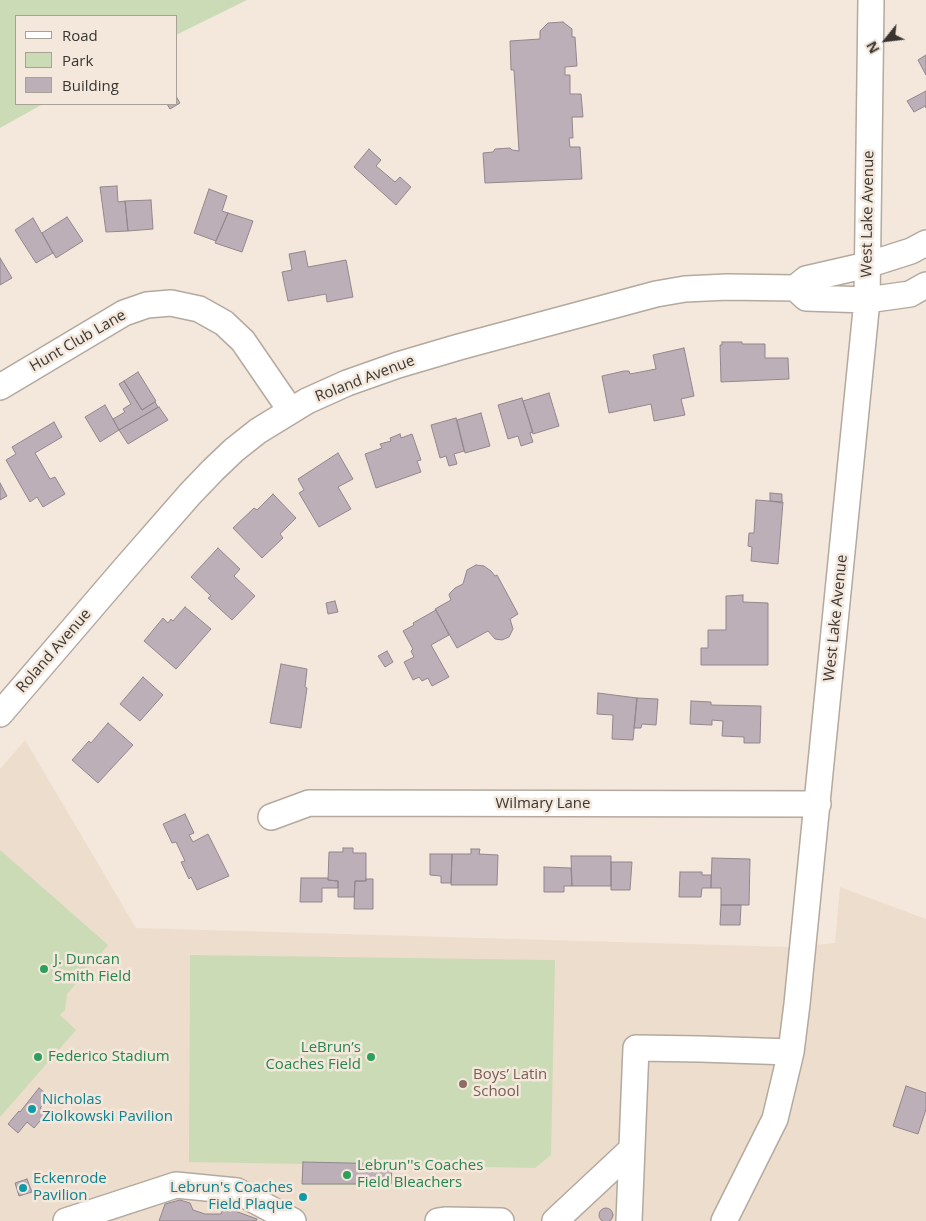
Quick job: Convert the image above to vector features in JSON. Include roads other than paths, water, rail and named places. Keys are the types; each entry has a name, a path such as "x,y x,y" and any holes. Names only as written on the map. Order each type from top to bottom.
{"street":[{"name":"West Lake Avenue","path":"724,1221 775,1119 791,1052 818,804 867,300 871,0"},
{"name":"Roland Avenue","path":"0,714 190,494 240,445 258,431 291,411 347,383 398,365 656,294 686,289 727,287 795,288 806,279 867,265 911,251 926,242"},
{"name":"Roland Avenue","path":"795,288 806,298 867,300 910,294 926,285"},
{"name":"Hunt Club Lane","path":"0,386 124,313 146,305 171,303 199,309 224,323 243,341 291,411"},
{"name":"Wilmary Lane","path":"271,818 309,803 818,804"},
{"path":"629,1221 636,1048 791,1052"},
{"path":"555,1221 631,1150"},
{"path":"66,1221 176,1185 237,1191 293,1221"},
{"path":"438,1221 501,1221"}],"place":[{"name":"J. Duncan Smith Field","path":"44,969"},
{"name":"Federico Stadium","path":"38,1057"},
{"name":"LeBrun’s Coaches Field","path":"371,1057"},
{"name":"Boys’ Latin School","path":"463,1084"},
{"name":"Nicholas Ziolkowski Pavilion","path":"32,1109"},
{"name":"Lebrun''s Coaches Field Bleachers","path":"347,1175"},
{"name":"Eckenrode Pavilion","path":"23,1188"},
{"name":"Lebrun's Coaches Field Plaque","path":"303,1197"}]}
